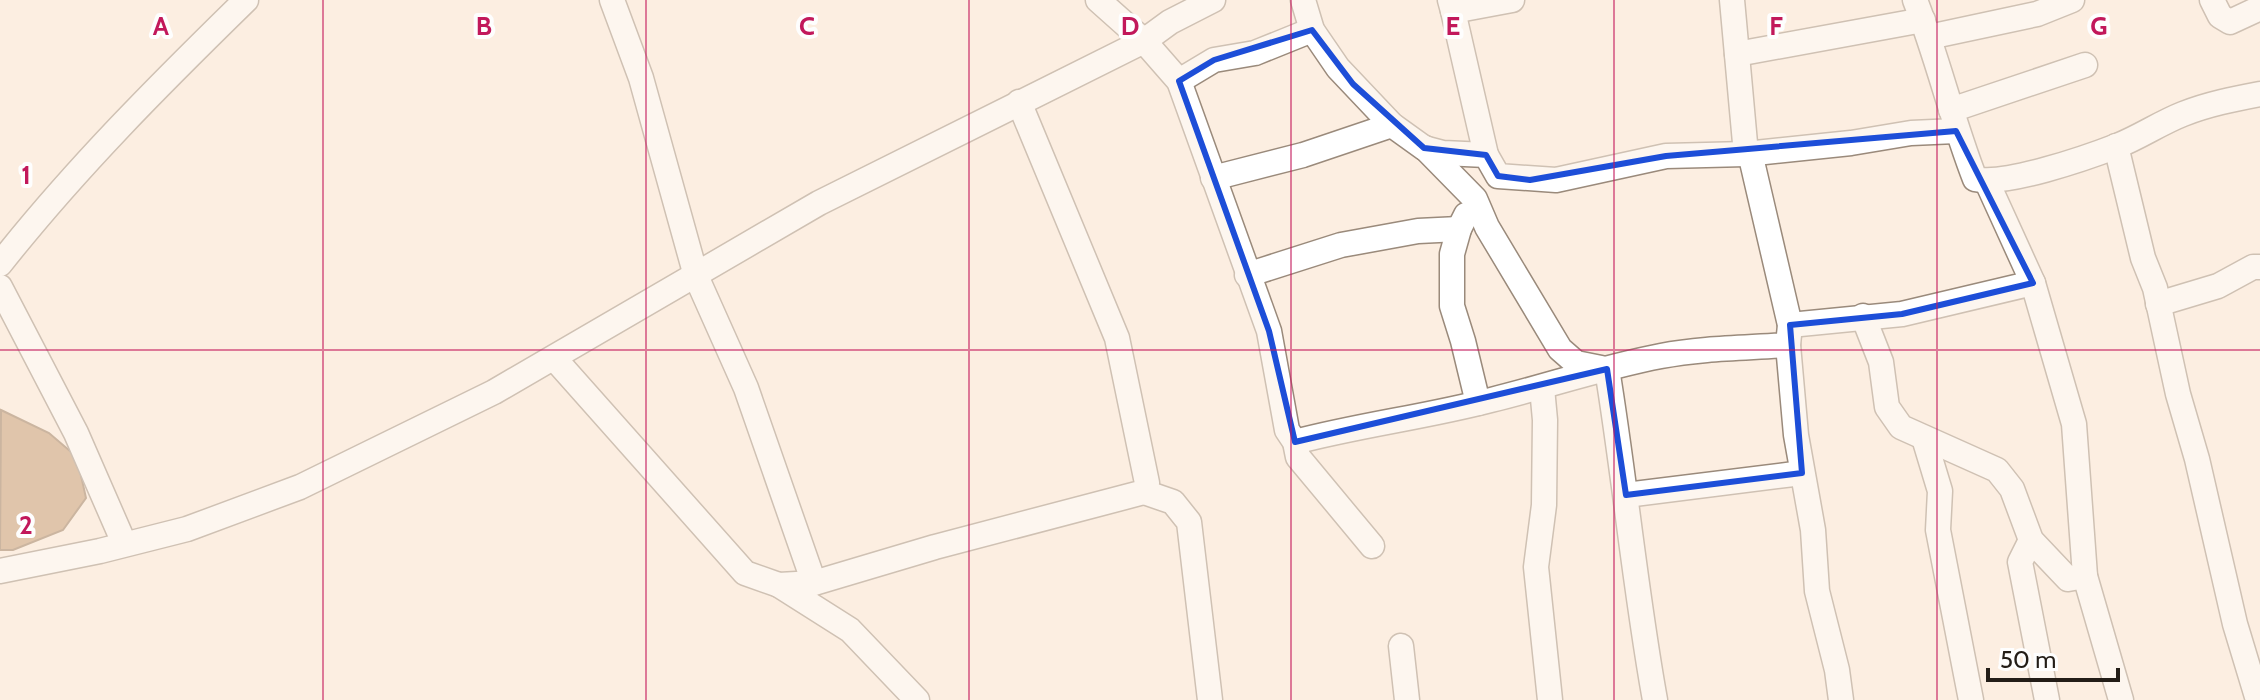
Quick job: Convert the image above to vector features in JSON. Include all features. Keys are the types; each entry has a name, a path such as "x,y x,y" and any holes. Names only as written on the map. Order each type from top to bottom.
{"street":[{"path":"0,264 41,212 133,111 246,0"},
{"path":"612,0 641,78 696,276 746,388 814,583"},
{"path":"1098,0 1144,41 1179,81 1269,331 1287,430 1295,442 1298,457 1372,546"},
{"path":"0,571 100,551 187,529 300,487 494,392 819,203 1144,41 1170,22 1213,0"},
{"path":"1303,0 1312,30 1338,68 1392,125 1424,148 1475,199 1505,259 1560,349 1576,363 1607,369"},
{"path":"1512,0 1452,6 1486,155 1498,176 1556,180 1652,158 1748,153 1851,143 1911,133 1954,121 2085,65"},
{"path":"1732,0 1748,153 1789,335 1802,473 1813,530 1817,591 1837,670 1841,700"},
{"path":"1737,54 1922,19 2037,14 2072,0"},
{"path":"2212,0 2220,16 2230,22 2260,8"},
{"path":"1922,19 1975,179 1987,182 2015,177 2116,146 2183,114 2224,100 2260,94"},
{"path":"1179,81 1214,60 1255,53 1312,30"},
{"path":"1019,102 1117,338 1147,483 1144,492"},
{"path":"1213,178 1303,155 1392,125"},
{"path":"2116,146 2197,459 2235,624 2258,700"},
{"path":"1424,148 1443,153 1486,155"},
{"path":"1987,182 2033,283 2074,424 2085,576 2121,700"},
{"path":"1475,199 1459,229 1450,278 1452,306 1478,403"},
{"path":"1247,275 1341,245 1418,231 1459,229"},
{"path":"2158,304 2218,286 2253,267 2260,267"},
{"path":"1295,442 1343,429 1542,388 1571,377 1663,355 1789,335 1863,316 1902,314 2033,283"},
{"path":"0,287 76,433 124,543"},
{"path":"1863,316 1881,362 1887,407 1901,427 1997,470 2012,489 2031,540 2068,579 2085,576"},
{"path":"554,358 745,573 779,585 850,630 917,700"},
{"path":"1607,369 1642,628 1655,700"},
{"path":"1542,388 1545,420 1544,505 1536,567 1550,700"},
{"path":"1924,438 1940,491 1938,530 1971,700"},
{"path":"1626,495 1802,473"},
{"path":"779,585 814,583 935,547 1144,492 1173,502 1189,522 1210,700"},
{"path":"2031,540 2020,562 2047,700"},
{"path":"1401,646 1407,700"}],"highlighted area":[{"path":"1312,30 1353,84 1424,148 1486,155 1498,176 1530,180 1666,156 1956,131 2033,283 1902,314 1790,325 1802,473 1626,495 1607,369 1295,442 1269,331 1179,81 1214,60"}],"shaded area":[{"path":"1,410 49,433 77,457 86,498 63,530 13,550 0,550"}]}
